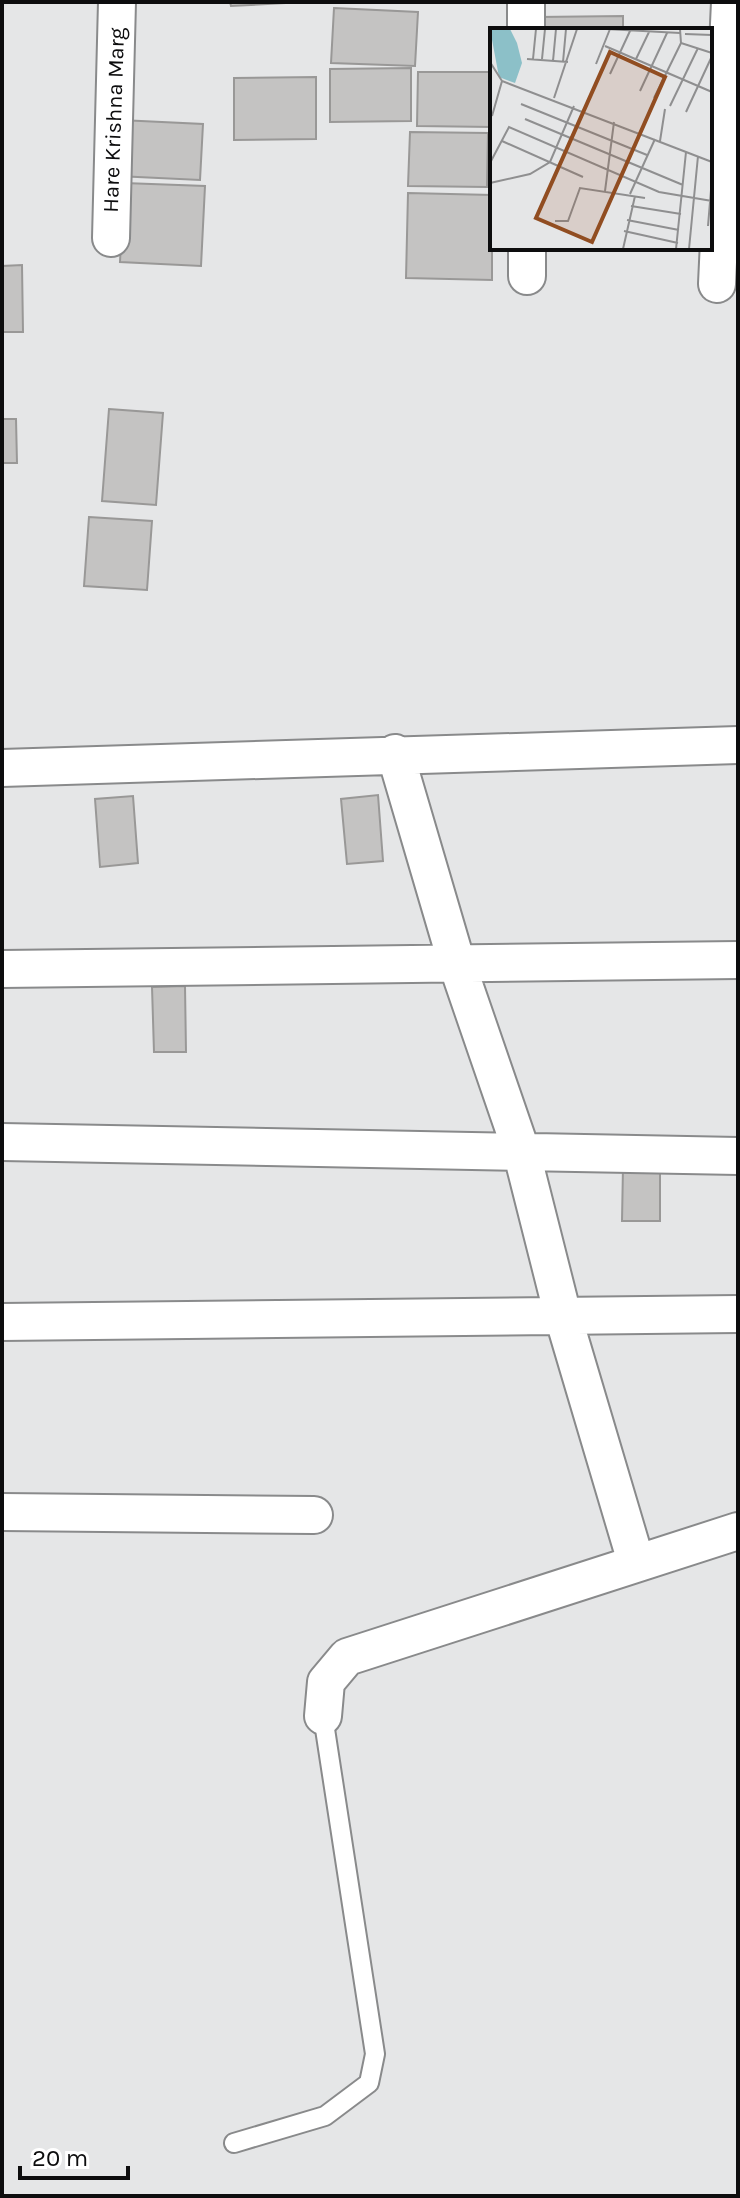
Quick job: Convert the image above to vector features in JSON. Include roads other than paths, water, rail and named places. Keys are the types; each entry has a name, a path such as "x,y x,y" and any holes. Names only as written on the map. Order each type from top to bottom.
{"street":[{"name":"Hare Krishna Marg","path":"111,238 117,2"},
{"path":"526,2 526,28"},
{"path":"717,284 730,2"},
{"path":"2,768 395,753 738,745"},
{"path":"395,753 457,964 521,1150 563,1316 636,1562"},
{"path":"2,969 738,960"},
{"path":"2,1142 738,1156"},
{"path":"2,1322 738,1314"},
{"path":"2,1512 314,1515"},
{"path":"323,1716 326,1682 347,1657 738,1531"}],"lane":[{"path":"234,2143 325,2116 369,2083 375,2054 323,1716"}]}
